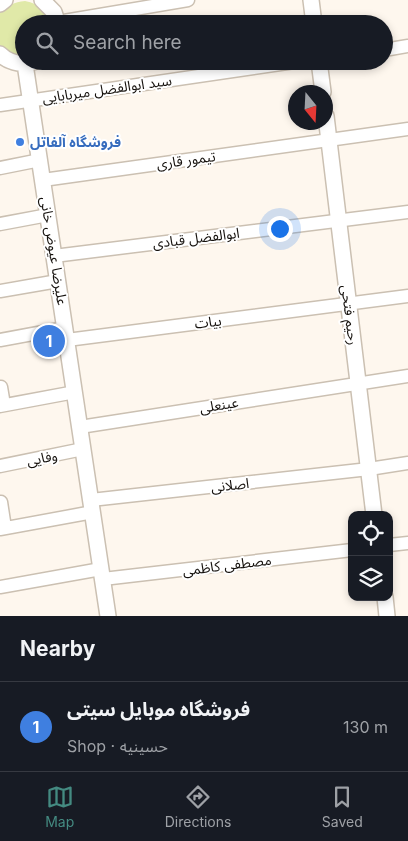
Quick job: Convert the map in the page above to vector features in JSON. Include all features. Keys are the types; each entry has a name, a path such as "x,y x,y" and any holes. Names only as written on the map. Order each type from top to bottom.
{"street":[{"path":"0,4 5,0"},
{"path":"42,0 55,15"},
{"path":"89,15 128,5 188,0"},
{"path":"311,0 313,15"},
{"path":"393,48 408,46"},
{"path":"0,54 15,63"},
{"name":"علیرضا عیوض خانی","path":"31,70 31,100 108,616"},
{"name":"سید ابوالفضل میربابایی","path":"0,105 239,70"},
{"path":"320,70 322,85"},
{"name":"رحیم فتحی","path":"327,130 374,511"},
{"name":"تیمور قاری","path":"43,180 408,130"},
{"path":"0,168 40,160"},
{"name":"ابوالفضل قبادی","path":"54,256 408,212"},
{"path":"0,224 48,215"},
{"path":"0,291 58,281"},
{"name":"بیات","path":"0,340 408,296"},
{"name":"عینعلی","path":"80,427 408,376"},
{"path":"1,387 2,405 75,392"},
{"name":"وفایی","path":"0,466 83,449"},
{"name":"اصلانی","path":"3,528 92,506 408,464"},
{"path":"1,502 3,528"},
{"path":"393,545 408,543"},
{"name":"مصطفی کاظمی","path":"0,587 102,574 348,550"},
{"path":"385,601 387,616"}],"green space":[{"path":"25,1 35,4 42,8 47,15 15,15 15,54 4,50 0,45 0,13 11,4"}],"place":[{"name":"فروشگاه آلفاتل","path":"20,142"},
{"name":"فروشگاه موبایل سیتی","path":"49,341"}]}
